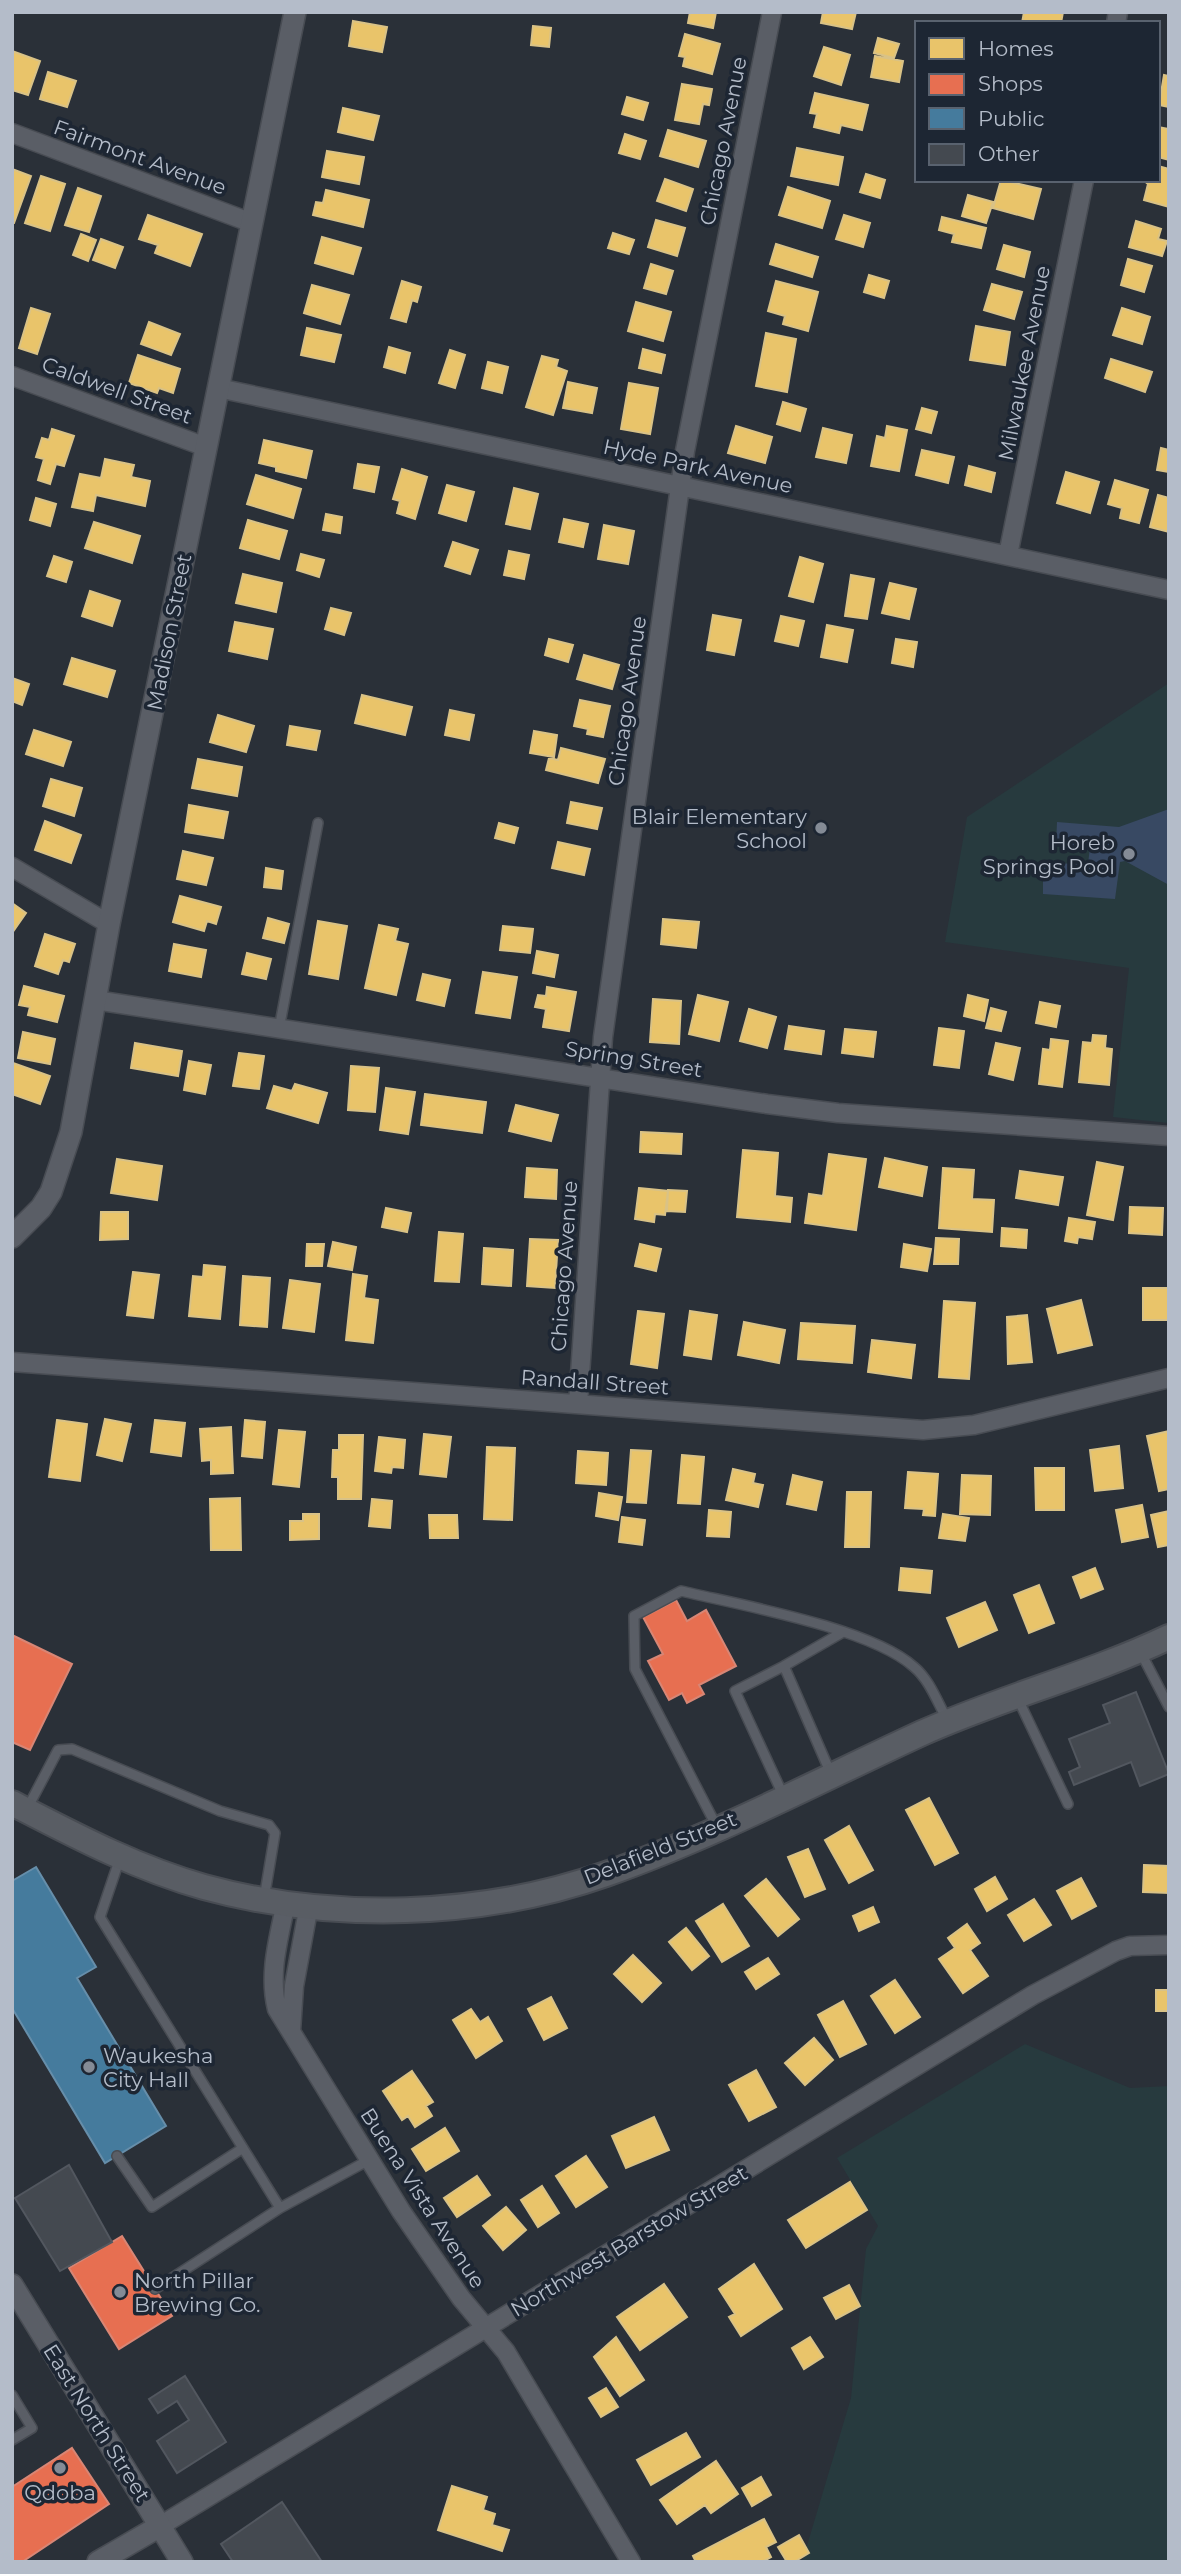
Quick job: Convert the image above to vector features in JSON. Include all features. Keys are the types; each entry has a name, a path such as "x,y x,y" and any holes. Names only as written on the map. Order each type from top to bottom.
{"main road":[{"name":"Delafield Street","path":"19,1806 121,1857 205,1887 286,1902 396,1909 491,1902 604,1875 718,1827 948,1721 1169,1637"}],"street":[{"name":"Madison Street","path":"12,1237 41,1208 63,1164 109,924 295,12"},
{"name":"Chicago Avenue","path":"578,1404 603,1037 680,486 772,12"},
{"name":"Fairmont Avenue","path":"12,134 252,223"},
{"name":"Milwaukee Avenue","path":"1009,555 1084,182"},
{"name":"Caldwell Street","path":"12,376 206,447"},
{"name":"Hyde Park Avenue","path":"218,388 1169,590"},
{"path":"12,867 109,924"},
{"name":"Spring Street","path":"95,1000 838,1113 1169,1136"},
{"name":"Randall Street","path":"12,1362 923,1430 950,1429 1169,1378"},
{"name":"Buena Vista Avenue","path":"286,1902 273,1970 273,1992 277,2009 401,2211 485,2328 506,2352 631,2562"},
{"name":"Northwest Barstow Street","path":"98,2562 1033,1996 1116,1951 1130,1946 1169,1945"},
{"name":"East North Street","path":"12,2285 182,2562"}],"lane":[{"path":"279,1029 318,823"},
{"path":"718,1827 635,1669 634,1616 681,1591 843,1633 896,1652 917,1668 948,1721"},
{"path":"784,1797 735,1691 843,1633"},
{"path":"1139,1649 1165,1692 1169,1707"},
{"path":"784,1666 832,1775"},
{"path":"1016,1695 1068,1804"},
{"path":"19,1806 58,1751 72,1749 209,1806 268,1825 275,1833 286,1902"},
{"path":"121,1857 100,1917 280,2208"},
{"path":"117,2156 152,2207 243,2148"},
{"path":"155,2289 280,2208 369,2160"},
{"path":"12,2395 32,2428 12,2440"}],"green space":[{"path":"1169,683 1169,1123 1113,1117 1129,968 945,942 967,817"},
{"path":"1025,2044 1130,2088 1169,2086 1169,2562 799,2562 803,2559 851,2398 866,2249 878,2226 837,2158"}],"water":[{"name":"Horeb Springs Pool","path":"1169,809 1169,885 1125,861 1120,862 1115,899 1043,894 1043,863 1088,864 1090,847 1056,845 1057,822 1119,827"}],"building: Homes":[{"path":"690,12 716,12 713,28 688,23"},
{"path":"823,12 856,12 852,29 821,23"},
{"path":"1024,12 1063,12 1061,21 1022,21"},
{"path":"353,21 387,27 382,52 349,46"},
{"path":"533,26 551,28 549,47 531,45"},
{"path":"685,34 720,44 712,74 683,66 685,57 679,56"},
{"path":"878,38 899,44 894,58 874,53"},
{"path":"824,47 850,55 841,85 814,76"},
{"path":"12,51 40,61 28,95 12,90"},
{"path":"875,56 903,61 899,82 871,77"},
{"path":"48,72 76,81 67,107 40,99"},
{"path":"1164,75 1169,76 1169,107 1160,105"},
{"path":"682,84 712,89 709,105 703,104 699,124 675,120"},
{"path":"815,93 868,105 862,130 841,125 839,133 814,127 817,114 810,113"},
{"path":"627,97 648,103 643,120 622,114"},
{"path":"343,108 379,116 373,140 338,132"},
{"path":"1160,127 1169,129 1169,160 1160,158"},
{"path":"668,130 706,141 698,167 660,156"},
{"path":"625,134 646,141 640,159 619,153"},
{"path":"797,148 843,157 838,185 791,176"},
{"path":"327,151 364,157 359,184 322,177"},
{"path":"1160,167 1169,169 1169,207 1144,200 1148,184 1146,182 1160,182"},
{"path":"12,169 31,176 14,223 12,223"},
{"path":"866,174 885,180 880,198 860,192"},
{"path":"41,176 65,184 50,231 25,223"},
{"path":"665,179 693,189 686,211 657,201"},
{"path":"1000,182 1041,189 1033,219 993,208"},
{"path":"788,187 830,201 822,228 779,215"},
{"path":"78,188 101,196 89,232 65,225"},
{"path":"326,190 369,200 363,227 313,215 316,202 323,203"},
{"path":"968,195 993,202 986,223 962,216"},
{"path":"148,215 202,234 190,266 155,253 158,245 139,239"},
{"path":"844,215 870,223 863,247 836,239"},
{"path":"942,217 986,228 981,248 952,242 954,234 939,230"},
{"path":"656,220 685,228 677,256 648,247"},
{"path":"1136,221 1161,229 1158,239 1167,241 1162,256 1129,247"},
{"path":"613,233 634,240 629,254 608,248"},
{"path":"81,234 96,240 88,261 73,255"},
{"path":"322,237 361,248 353,274 315,263"},
{"path":"101,239 123,247 115,268 93,260"},
{"path":"776,244 818,257 812,277 770,264"},
{"path":"1004,245 1030,252 1024,277 997,269"},
{"path":"1128,259 1152,266 1144,292 1121,285"},
{"path":"651,264 673,271 666,294 644,288"},
{"path":"869,275 889,281 884,298 864,292"},
{"path":"402,281 421,287 417,302 412,300 406,322 391,318"},
{"path":"776,281 818,292 808,331 783,324 785,316 768,311"},
{"path":"992,284 1022,292 1014,319 984,310"},
{"path":"312,285 349,295 340,324 304,313"},
{"path":"636,302 671,312 663,341 628,331"},
{"path":"31,308 50,314 37,354 19,348"},
{"path":"1122,308 1150,317 1142,344 1113,335"},
{"path":"149,322 180,334 171,355 141,344"},
{"path":"976,326 1010,332 1005,365 970,360"},
{"path":"307,328 341,335 334,362 301,355"},
{"path":"766,333 796,339 787,392 756,386"},
{"path":"389,347 410,353 405,373 384,367"},
{"path":"643,349 665,355 661,373 639,368"},
{"path":"450,350 465,355 455,388 439,383"},
{"path":"138,355 180,369 173,393 159,388 157,393 129,383"},
{"path":"542,356 558,360 556,367 567,371 553,415 526,407"},
{"path":"1111,359 1152,372 1145,392 1105,378"},
{"path":"488,362 508,367 502,393 482,388"},
{"path":"568,382 597,388 592,413 563,408"},
{"path":"629,383 658,388 650,434 621,429"},
{"path":"783,402 806,409 800,431 777,424"},
{"path":"922,408 937,412 931,433 916,429"},
{"path":"736,426 772,437 765,463 728,453"},
{"path":"887,426 907,430 899,471 871,466 877,436 885,438"},
{"path":"823,428 852,435 846,463 816,457"},
{"path":"52,429 74,436 64,466 56,464 50,484 38,480 44,459 36,457 42,438 49,440"},
{"path":"264,440 312,451 306,478 276,471 276,467 259,463"},
{"path":"1161,448 1169,450 1169,472 1157,470"},
{"path":"922,450 954,457 948,483 916,475"},
{"path":"105,459 134,465 131,477 150,481 145,506 96,495 93,511 72,507 80,474 101,478"},
{"path":"358,464 379,467 374,492 354,488"},
{"path":"969,466 995,473 991,492 965,485"},
{"path":"402,469 427,477 415,519 397,513 400,501 393,499"},
{"path":"1066,472 1099,482 1090,513 1057,503"},
{"path":"256,475 301,489 293,518 247,504"},
{"path":"1115,480 1148,490 1139,523 1120,518 1122,508 1108,504"},
{"path":"447,485 474,492 466,521 439,513"},
{"path":"514,488 538,494 530,529 506,524"},
{"path":"1158,495 1169,498 1169,532 1150,527"},
{"path":"36,498 56,504 50,526 30,520"},
{"path":"326,514 342,517 340,533 323,530"},
{"path":"564,519 588,524 583,547 559,542"},
{"path":"248,520 287,531 279,559 240,548"},
{"path":"94,522 140,536 132,563 85,548"},
{"path":"604,525 634,531 628,564 598,559"},
{"path":"453,542 478,550 470,574 445,566"},
{"path":"509,551 529,555 524,579 504,575"},
{"path":"301,554 324,560 319,577 297,570"},
{"path":"54,556 72,562 66,582 47,576"},
{"path":"800,557 823,564 813,602 789,596"},
{"path":"243,574 282,583 276,612 236,603"},
{"path":"851,575 874,579 867,619 845,616"},
{"path":"890,583 916,589 909,619 882,613"},
{"path":"90,591 120,601 112,626 82,616"},
{"path":"331,608 351,613 344,635 325,629"},
{"path":"713,615 741,620 734,655 707,650"},
{"path":"781,616 804,621 798,646 775,641"},
{"path":"235,622 273,629 267,659 229,651"},
{"path":"827,625 853,630 847,662 821,657"},
{"path":"549,639 573,645 568,662 545,655"},
{"path":"896,639 917,642 913,667 892,663"},
{"path":"584,655 619,665 612,689 577,679"},
{"path":"72,658 115,671 107,697 64,684"},
{"path":"12,678 29,684 22,705 12,701"},
{"path":"362,695 412,707 405,735 355,723"},
{"path":"580,700 610,706 603,737 587,734 588,729 574,726"},
{"path":"450,710 474,715 469,740 445,735"},
{"path":"218,715 254,726 246,752 210,742"},
{"path":"290,726 320,731 316,750 287,745"},
{"path":"34,730 71,742 63,766 26,754"},
{"path":"534,731 557,735 554,757 530,753"},
{"path":"561,748 605,759 598,783 546,770 549,758 558,760"},
{"path":"198,759 242,767 237,796 192,788"},
{"path":"51,779 82,788 74,816 43,806"},
{"path":"571,802 602,808 597,829 567,823"},
{"path":"189,805 228,812 223,838 185,832"},
{"path":"45,821 81,835 71,863 35,850"},
{"path":"499,823 518,828 514,843 495,838"},
{"path":"558,842 590,849 584,875 552,868"},
{"path":"183,851 213,858 206,885 177,879"},
{"path":"266,868 283,871 281,889 264,887"},
{"path":"180,896 221,907 216,924 207,921 204,931 173,922"},
{"path":"12,903 26,913 12,933"},
{"path":"268,918 289,924 284,943 263,938"},
{"path":"663,919 699,922 696,948 661,944"},
{"path":"318,921 347,926 338,979 309,974"},
{"path":"379,925 398,929 395,941 408,944 396,995 365,988"},
{"path":"503,926 533,929 530,953 500,950"},
{"path":"45,934 75,944 69,962 63,960 58,974 35,966"},
{"path":"174,944 206,950 201,977 169,971"},
{"path":"537,951 558,955 554,977 533,973"},
{"path":"247,953 271,959 266,979 242,974"},
{"path":"483,972 517,977 510,1018 476,1013"},
{"path":"423,974 450,980 444,1006 417,1000"},
{"path":"24,986 64,996 57,1022 28,1015 30,1007 19,1005"},
{"path":"547,987 576,992 569,1031 543,1027 546,1009 535,1007 538,995 546,996"},
{"path":"698,995 728,1002 719,1041 689,1034"},
{"path":"968,995 988,1000 984,1021 964,1016"},
{"path":"653,999 681,1001 679,1044 650,1042"},
{"path":"1040,1002 1060,1006 1056,1027 1036,1023"},
{"path":"991,1008 1006,1012 1001,1031 986,1028"},
{"path":"749,1009 776,1017 767,1048 740,1041"},
{"path":"789,1026 824,1031 821,1054 785,1049"},
{"path":"939,1028 964,1031 959,1068 934,1065"},
{"path":"845,1029 876,1032 873,1057 842,1053"},
{"path":"23,1032 55,1039 50,1064 18,1058"},
{"path":"1093,1035 1106,1036 1105,1048 1112,1049 1109,1085 1079,1082 1083,1042 1092,1043"},
{"path":"1051,1039 1068,1041 1062,1087 1039,1084 1043,1049 1050,1050"},
{"path":"135,1043 182,1051 178,1076 131,1068"},
{"path":"996,1043 1020,1048 1013,1080 989,1074"},
{"path":"239,1053 264,1056 259,1089 233,1086"},
{"path":"189,1061 211,1065 205,1094 184,1090"},
{"path":"13,1063 50,1076 40,1104 12,1094"},
{"path":"351,1066 379,1068 375,1112 348,1110"},
{"path":"295,1084 327,1093 318,1123 267,1108 274,1086 292,1091"},
{"path":"386,1088 415,1092 408,1134 380,1130"},
{"path":"425,1094 486,1102 482,1133 421,1125"},
{"path":"516,1105 558,1115 551,1141 509,1131"},
{"path":"641,1132 682,1134 681,1154 640,1152"},
{"path":"743,1150 778,1153 775,1196 792,1198 790,1222 737,1217"},
{"path":"829,1154 866,1159 856,1230 805,1223 809,1194 823,1196"},
{"path":"885,1158 927,1167 922,1196 879,1187"},
{"path":"117,1159 162,1166 157,1200 111,1193"},
{"path":"1097,1162 1123,1167 1113,1220 1087,1215"},
{"path":"527,1168 557,1170 556,1199 525,1197"},
{"path":"943,1168 974,1170 972,1199 994,1200 992,1232 939,1228"},
{"path":"1020,1171 1063,1177 1058,1205 1016,1198"},
{"path":"639,1188 668,1191 665,1215 655,1214 654,1222 635,1219"},
{"path":"668,1190 687,1191 685,1212 667,1211"},
{"path":"1130,1207 1163,1208 1162,1235 1129,1233"},
{"path":"386,1208 411,1213 407,1232 382,1227"},
{"path":"101,1212 128,1212 128,1239 100,1240"},
{"path":"1069,1218 1095,1222 1092,1239 1078,1237 1077,1243 1065,1241"},
{"path":"1002,1228 1027,1230 1026,1248 1001,1246"},
{"path":"439,1232 463,1234 459,1282 435,1281"},
{"path":"936,1238 959,1239 958,1264 934,1264"},
{"path":"530,1239 558,1240 555,1288 527,1286"},
{"path":"333,1242 356,1247 352,1270 328,1266"},
{"path":"307,1244 324,1244 322,1266 306,1266"},
{"path":"640,1244 661,1249 656,1271 635,1266"},
{"path":"904,1244 931,1249 927,1271 901,1267"},
{"path":"484,1248 513,1250 511,1286 482,1284"},
{"path":"204,1265 225,1267 220,1319 189,1316 193,1276 203,1277"},
{"path":"133,1272 159,1275 153,1318 127,1315"},
{"path":"353,1274 367,1276 364,1298 378,1300 373,1343 346,1340"},
{"path":"243,1276 270,1278 267,1327 240,1325"},
{"path":"290,1280 320,1284 314,1332 283,1328"},
{"path":"1143,1288 1169,1288 1169,1320 1143,1320"},
{"path":"1081,1300 1092,1345 1058,1353 1047,1309"},
{"path":"944,1301 975,1303 969,1379 939,1377"},
{"path":"638,1311 664,1314 657,1368 631,1364"},
{"path":"690,1311 717,1315 711,1359 684,1355"},
{"path":"1027,1315 1032,1362 1008,1364 1007,1317"},
{"path":"744,1322 785,1330 779,1363 738,1355"},
{"path":"801,1323 855,1326 852,1363 798,1359"},
{"path":"872,1340 915,1345 911,1378 868,1372"},
{"path":"105,1419 131,1424 122,1461 97,1455"},
{"path":"57,1420 87,1424 80,1481 49,1477"},
{"path":"155,1420 185,1423 181,1456 151,1452"},
{"path":"245,1420 265,1422 262,1458 242,1456"},
{"path":"231,1427 233,1473 211,1474 211,1460 202,1461 200,1429"},
{"path":"279,1430 305,1432 299,1487 273,1484"},
{"path":"1169,1431 1169,1489 1159,1491 1147,1436"},
{"path":"424,1434 451,1437 446,1477 420,1474"},
{"path":"339,1435 363,1435 361,1499 338,1499 338,1477 332,1477 333,1450 339,1450"},
{"path":"379,1437 405,1440 403,1468 392,1467 391,1473 375,1471"},
{"path":"1119,1446 1123,1488 1095,1491 1090,1450"},
{"path":"487,1447 515,1448 512,1520 484,1519"},
{"path":"631,1450 651,1451 646,1503 627,1502"},
{"path":"578,1451 608,1453 606,1485 576,1483"},
{"path":"682,1455 704,1457 700,1504 678,1503"},
{"path":"1035,1468 1064,1468 1064,1510 1036,1510"},
{"path":"733,1469 755,1474 753,1483 763,1485 758,1507 726,1500"},
{"path":"908,1472 938,1474 935,1516 923,1515 924,1509 905,1508"},
{"path":"793,1475 822,1482 816,1510 787,1504"},
{"path":"962,1475 991,1476 990,1515 960,1514"},
{"path":"847,1492 871,1492 869,1547 845,1547"},
{"path":"599,1493 622,1497 618,1520 596,1516"},
{"path":"240,1498 241,1550 211,1550 210,1499"},
{"path":"372,1499 392,1501 390,1528 369,1526"},
{"path":"1142,1505 1148,1537 1122,1542 1116,1510"},
{"path":"709,1510 731,1512 729,1537 707,1536"},
{"path":"1169,1511 1169,1545 1158,1547 1151,1515"},
{"path":"303,1514 319,1514 319,1539 290,1540 290,1521 303,1521"},
{"path":"943,1514 969,1518 965,1541 939,1538"},
{"path":"429,1515 457,1515 458,1538 430,1538"},
{"path":"622,1517 645,1520 642,1545 619,1542"},
{"path":"901,1568 932,1571 930,1593 899,1590"},
{"path":"1095,1568 1103,1589 1081,1598 1073,1577"},
{"path":"1039,1585 1054,1623 1029,1633 1014,1595"},
{"path":"985,1602 997,1630 959,1647 947,1618"},
{"path":"929,1798 958,1853 935,1865 906,1810"},
{"path":"849,1826 873,1870 849,1883 825,1840"},
{"path":"808,1849 825,1889 805,1897 788,1857"},
{"path":"1144,1865 1169,1866 1169,1893 1143,1892"},
{"path":"995,1877 1007,1899 987,1911 975,1889"},
{"path":"1081,1878 1096,1906 1072,1919 1057,1891"},
{"path":"766,1879 799,1919 778,1936 745,1896"},
{"path":"1034,1899 1051,1925 1024,1941 1008,1915"},
{"path":"723,1904 749,1946 722,1962 696,1921"},
{"path":"873,1907 879,1922 859,1931 853,1916"},
{"path":"967,1924 980,1943 970,1950 988,1976 963,1993 939,1959 955,1948 948,1938"},
{"path":"686,1928 709,1956 692,1970 669,1942"},
{"path":"633,1955 661,1983 642,2002 614,1974"},
{"path":"768,1958 779,1974 756,1989 745,1972"},
{"path":"895,1980 920,2017 895,2033 871,1996"},
{"path":"1156,1990 1169,1990 1169,2011 1156,2011"},
{"path":"551,1997 567,2028 544,2040 528,2009"},
{"path":"843,2001 866,2044 840,2057 818,2015"},
{"path":"471,2009 480,2022 488,2017 502,2041 476,2058 453,2020"},
{"path":"814,2038 833,2060 805,2085 785,2063"},
{"path":"756,2070 776,2107 749,2121 729,2085"},
{"path":"412,2071 433,2102 426,2106 432,2116 415,2127 408,2116 402,2120 383,2091"},
{"path":"654,2117 669,2150 626,2168 612,2136"},
{"path":"445,2128 459,2151 426,2171 412,2149"},
{"path":"586,2156 607,2187 576,2207 556,2176"},
{"path":"477,2176 490,2195 457,2217 444,2198"},
{"path":"850,2182 867,2210 806,2248 788,2220"},
{"path":"542,2186 559,2213 538,2227 521,2200"},
{"path":"506,2207 526,2230 503,2250 483,2226"},
{"path":"754,2264 782,2309 741,2336 729,2317 735,2314 719,2289"},
{"path":"664,2284 687,2317 640,2350 617,2317"},
{"path":"849,2285 860,2306 836,2319 824,2298"},
{"path":"616,2337 644,2380 620,2396 594,2357"},
{"path":"810,2337 823,2357 804,2369 792,2348"},
{"path":"606,2388 618,2407 601,2417 589,2398"},
{"path":"686,2433 700,2457 651,2485 637,2460"},
{"path":"716,2461 738,2494 711,2513 705,2505 677,2524 660,2500"},
{"path":"761,2477 771,2495 752,2506 742,2488"},
{"path":"452,2486 487,2497 483,2510 495,2514 492,2525 509,2530 502,2551 438,2530"},
{"path":"764,2519 776,2542 766,2547 771,2557 762,2562 696,2562 693,2556"},
{"path":"799,2535 809,2553 794,2562 787,2562 778,2547"}],"building: Shops":[{"path":"676,1600 687,1621 706,1610 736,1666 699,1685 704,1694 687,1703 682,1693 669,1700 648,1661 663,1654 643,1617"},
{"path":"12,1635 72,1664 30,1750 12,1742"},
{"path":"122,2236 172,2316 119,2349 69,2268"},
{"path":"72,2448 109,2504 22,2562 12,2562 12,2487"}],"building: Public":[{"name":"Waukesha City Hall","path":"36,1867 96,1967 77,1978 166,2126 105,2163 12,2008 12,1881"}],"building: Other":[{"path":"1136,1692 1169,1774 1140,1786 1131,1762 1074,1785 1069,1772 1080,1767 1069,1739 1110,1723 1103,1705"},
{"path":"69,2165 112,2242 60,2271 15,2198"},
{"path":"185,2376 226,2442 177,2473 157,2441 189,2420 177,2401 158,2413 149,2399"},
{"path":"282,2502 322,2562 233,2562 221,2544"}],"place":[{"name":"Blair Elementary School","path":"821,828"},
{"name":"Horeb Springs Pool","path":"1129,854"},
{"name":"Waukesha City Hall","path":"89,2067"},
{"name":"North Pillar Brewing Co.","path":"120,2292"},
{"name":"Qdoba","path":"60,2468"}]}
